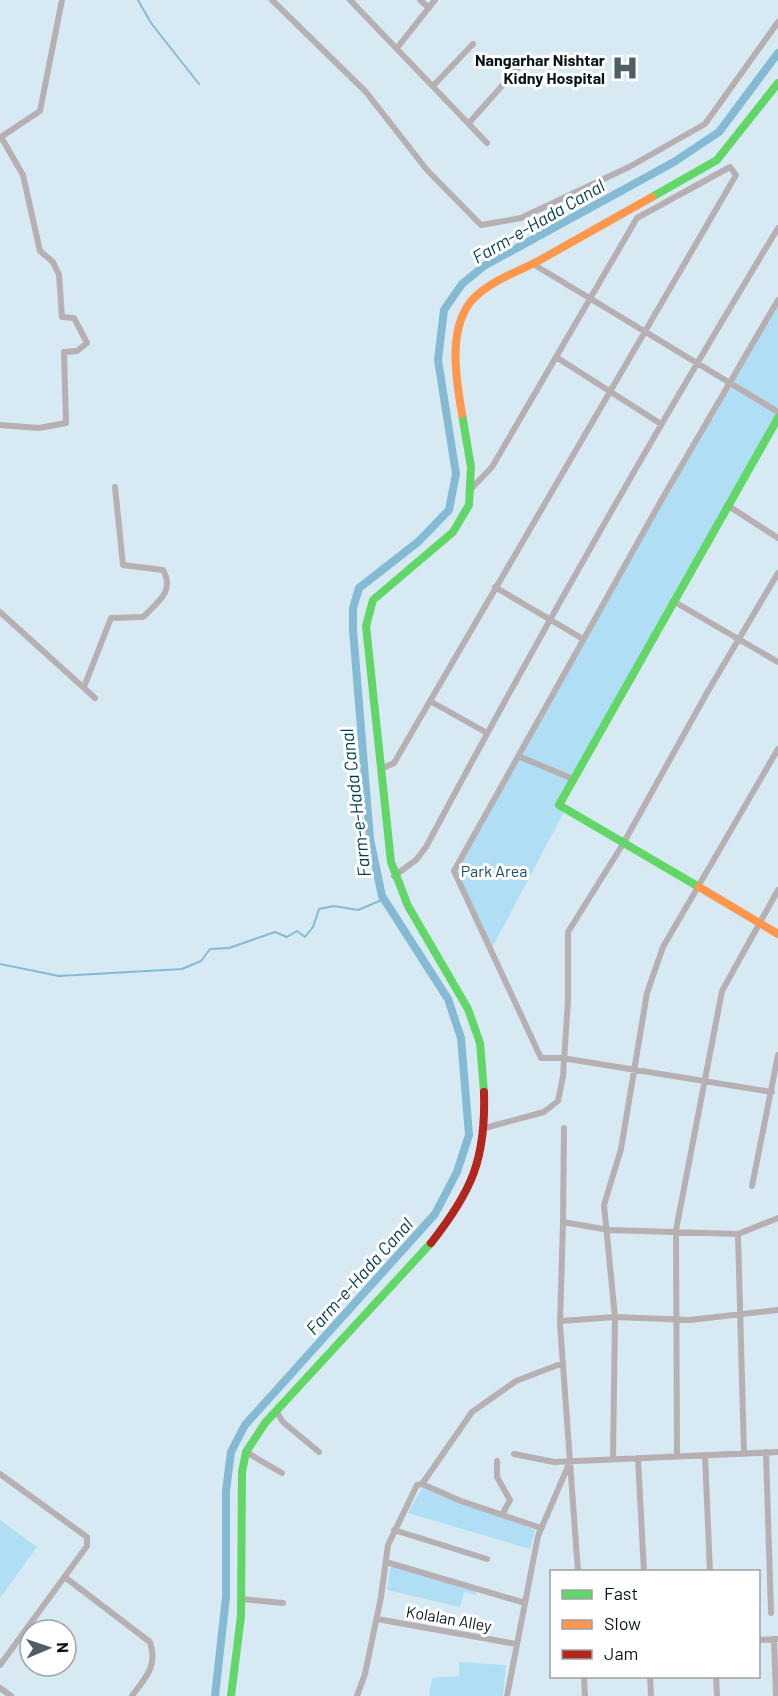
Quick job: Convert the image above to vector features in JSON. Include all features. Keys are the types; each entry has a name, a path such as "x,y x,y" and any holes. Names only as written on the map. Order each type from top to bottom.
{"street":[{"path":"0,425 39,428 66,423 64,352 77,351 87,343 74,318 62,318 59,275 53,262 40,250 23,175 1,137 40,111 62,0"},
{"path":"272,0 366,92 428,170 481,225 521,218 629,167 705,124 778,22"},
{"path":"350,0 487,143"},
{"path":"420,0 429,8"},
{"path":"398,48 435,0"},
{"path":"433,87 473,44"},
{"path":"469,123 523,62"},
{"path":"231,1696 241,1599 242,1472 246,1452 276,1411 419,1258 443,1226 478,1166 485,1128 478,1034 467,1004 396,885 366,626 373,600 453,532 469,505 468,442 459,407 455,372 456,341 465,312 476,296 514,272 533,264 717,160 778,83"},
{"path":"381,769 394,764 643,331 736,175 730,167 637,218 492,466 470,490"},
{"path":"394,876 416,860 426,847 487,733 661,423 778,228"},
{"path":"533,264 778,412"},
{"path":"772,1092 562,1058 541,1058 454,871 583,639 778,300"},
{"path":"556,357 661,423"},
{"path":"778,417 559,805 778,934"},
{"path":"84,687 111,618 143,617 168,591 169,580 163,570 123,565 115,487"},
{"path":"727,505 778,537"},
{"path":"485,1128 544,1112 558,1101 563,1076 562,1058 568,1000 568,932 623,844 738,639 778,573"},
{"path":"495,587 583,639"},
{"path":"673,601 778,662"},
{"path":"0,612 95,698"},
{"path":"430,701 487,733"},
{"path":"613,1459 615,1317 609,1230 604,1205 621,1149 647,993 663,947 778,749"},
{"path":"518,756 573,779"},
{"path":"677,1456 676,1231 722,991 778,890"},
{"path":"752,1186 778,1055"},
{"path":"564,1128 561,1321 578,1570"},
{"path":"562,1222 609,1230 738,1234 778,1218"},
{"path":"738,1234 744,1453"},
{"path":"561,1321 615,1317 690,1320 778,1310"},
{"path":"357,1696 365,1674 377,1619 388,1545 417,1485 422,1484 472,1412 516,1381 563,1363"},
{"path":"276,1411 283,1422 319,1452"},
{"path":"246,1452 282,1473"},
{"path":"766,1452 771,1613"},
{"path":"514,1455 554,1462 778,1452"},
{"path":"705,1455 710,1570"},
{"path":"638,1458 644,1570"},
{"path":"497,1461 497,1477 510,1500 502,1515"},
{"path":"507,1696 541,1528 571,1461"},
{"path":"0,1474 87,1538 87,1546 66,1578 0,1665"},
{"path":"422,1484 541,1528"},
{"path":"394,1530 487,1559"},
{"path":"386,1562 525,1603"},
{"path":"66,1578 150,1642 154,1655 150,1672 132,1696"},
{"path":"241,1599 284,1603"},
{"name":"Kolalan Alley","path":"377,1619 516,1644"},
{"path":"760,1640 776,1639 776,1696"},
{"path":"584,1678 585,1696"},
{"path":"650,1678 651,1696"},
{"path":"716,1678 717,1696"},
{"path":"0,1688 11,1696"}],"green space":[{"name":"Park Area","path":"778,300 778,418 559,804 565,810 492,948 454,871"},
{"path":"423,1486 535,1530 530,1549 408,1513"},
{"path":"0,1520 37,1547 0,1598"},
{"path":"391,1562 478,1587 476,1595 464,1592 460,1607 387,1590"},
{"path":"459,1662 506,1665 503,1696 429,1696 432,1678 459,1676"}],"waterway":[{"path":"138,0 151,23 199,84"},
{"name":"Farm-e-Hada Canal","path":"215,1696 226,1597 226,1491 231,1452 245,1425 435,1214 457,1172 469,1135 461,1038 448,999 382,896 370,839 353,630 353,608 359,588 418,542 449,510 456,474 438,360 444,310 462,284 484,266 674,162 719,132 778,53"},
{"path":"0,964 59,976 182,969 201,961 210,949 229,948 275,932 287,937 297,931 305,937 313,927 319,909 334,906 358,910 384,899"}],"traffic: fast":[{"path":"652,197 717,160 778,83"},
{"path":"462,414 471,467 469,505 453,532 373,600 366,626 391,862 408,906 468,1009 480,1043 484,1092"},
{"path":"699,887 559,805 778,418"},
{"path":"231,1696 241,1616 242,1472 246,1452 265,1423 431,1243"}],"traffic: slow":[{"path":"462,414 457,385 457,336 460,321 476,296 499,280 540,260 652,197"},
{"path":"699,887 778,934"}],"traffic: jam":[{"path":"431,1243 457,1207 474,1173 482,1137 484,1092"}],"place":[{"name":"Nangarhar Nishtar Kidny Hospital","path":"625,68"}]}
